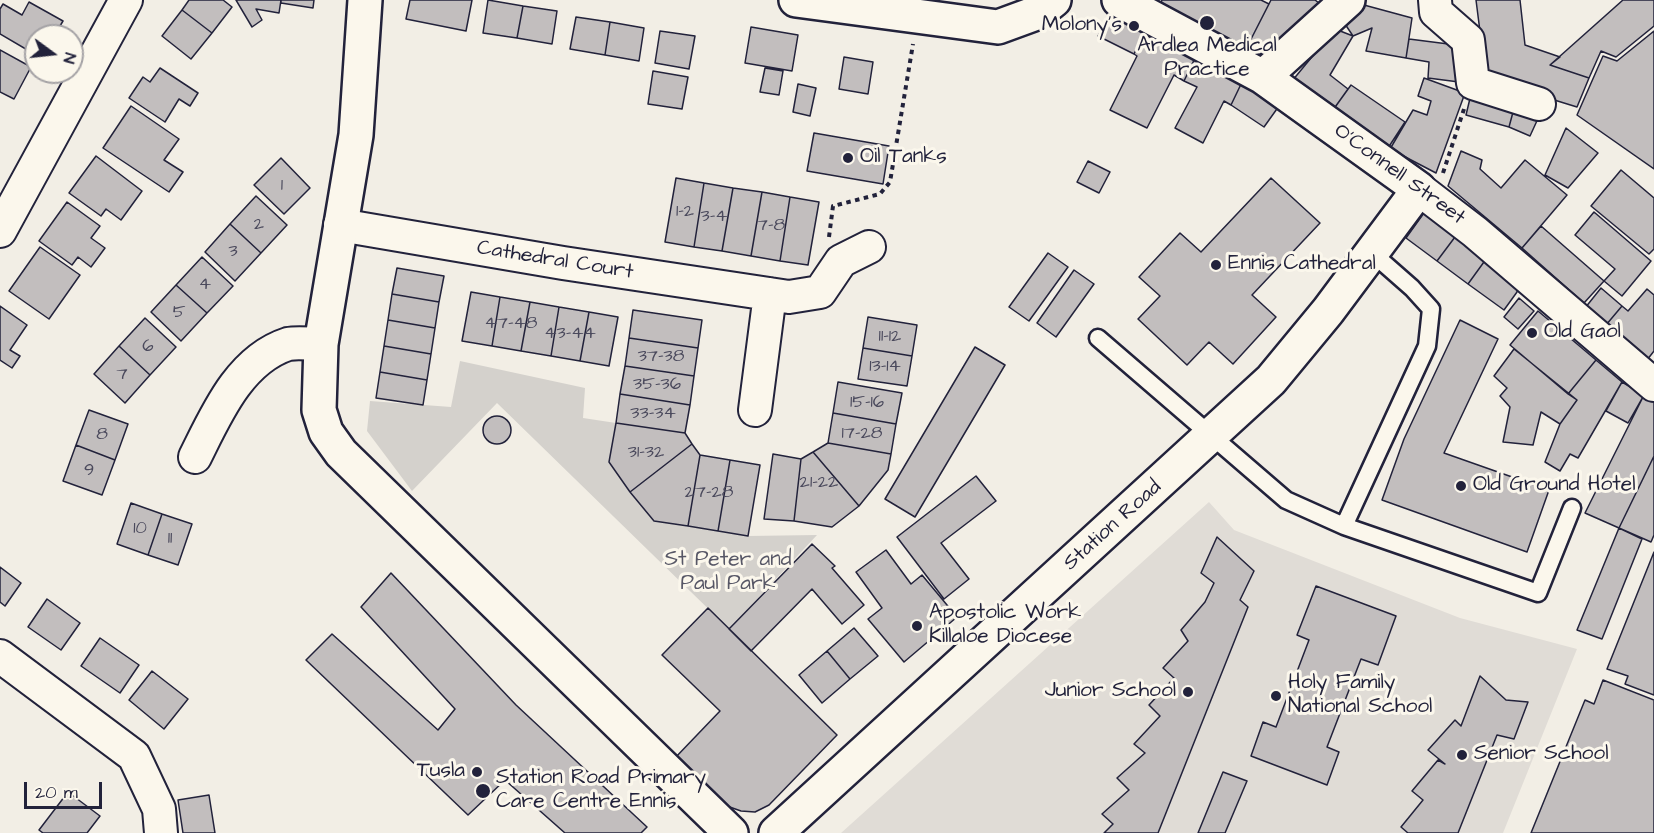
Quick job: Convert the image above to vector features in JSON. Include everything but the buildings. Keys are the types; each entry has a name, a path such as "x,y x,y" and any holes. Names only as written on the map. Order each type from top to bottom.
{"main road":[{"path":"365,0 356,135 321,344 319,410 326,432 341,453 731,833"},
{"path":"796,0 998,27 1039,12 1054,0"},
{"name":"O'Connell Street","path":"1119,0 1263,77 1426,194"},
{"path":"1263,77 1348,0"},
{"name":"Station Road","path":"776,833 1271,380 1328,311 1371,252 1426,194"}],"street":[{"path":"0,231 126,0"},
{"path":"1435,0 1436,12 1468,40 1473,82 1539,104"},
{"name":"O'Connell Street","path":"1426,194 1654,385"},
{"name":"Cathedral Court","path":"340,225 562,263 789,297 820,292 841,261 869,247"},
{"path":"756,410 770,294"},
{"path":"195,457 219,409 236,383 263,359 289,344 321,344"},
{"path":"0,656 134,756 159,809 161,833"}],"lane":[{"path":"1344,526 1426,346 1431,309 1412,288 1371,252"},
{"path":"1098,338 1286,500 1344,526 1538,593 1572,508"}],"path":[{"path":"841,261 827,250 833,206 880,194 890,182 918,16"},
{"path":"1426,194 1473,82"}],"shaded area":[{"name":"Holy Family National School","path":"1209,502 1234,530 1460,618 1577,649 1503,833 841,833"}],"green space":[{"name":"St Peter and Paul Park","path":"460,361 585,388 583,418 616,423 610,462 654,521 748,536 817,535 729,629 497,403 412,491 367,431 370,401 451,407"}],"place":[{"name":"Ardlea Medical Practice","path":"1207,23"},
{"name":"Molony's","path":"1134,26"},
{"name":"Oil Tanks","path":"848,158"},
{"name":"Ennis Cathedral","path":"1216,265"},
{"name":"Old Gaol","path":"1532,333"},
{"name":"Old Ground Hotel","path":"1461,486"},
{"name":"Apostolic Work Killaloe Diocese","path":"917,626"},
{"name":"Junior School","path":"1188,692"},
{"name":"Holy Family National School","path":"1276,696"},
{"name":"Senior School","path":"1462,755"},
{"name":"Tusla","path":"477,772"},
{"name":"Station Road Primary Care Centre Ennis","path":"483,791"}]}
